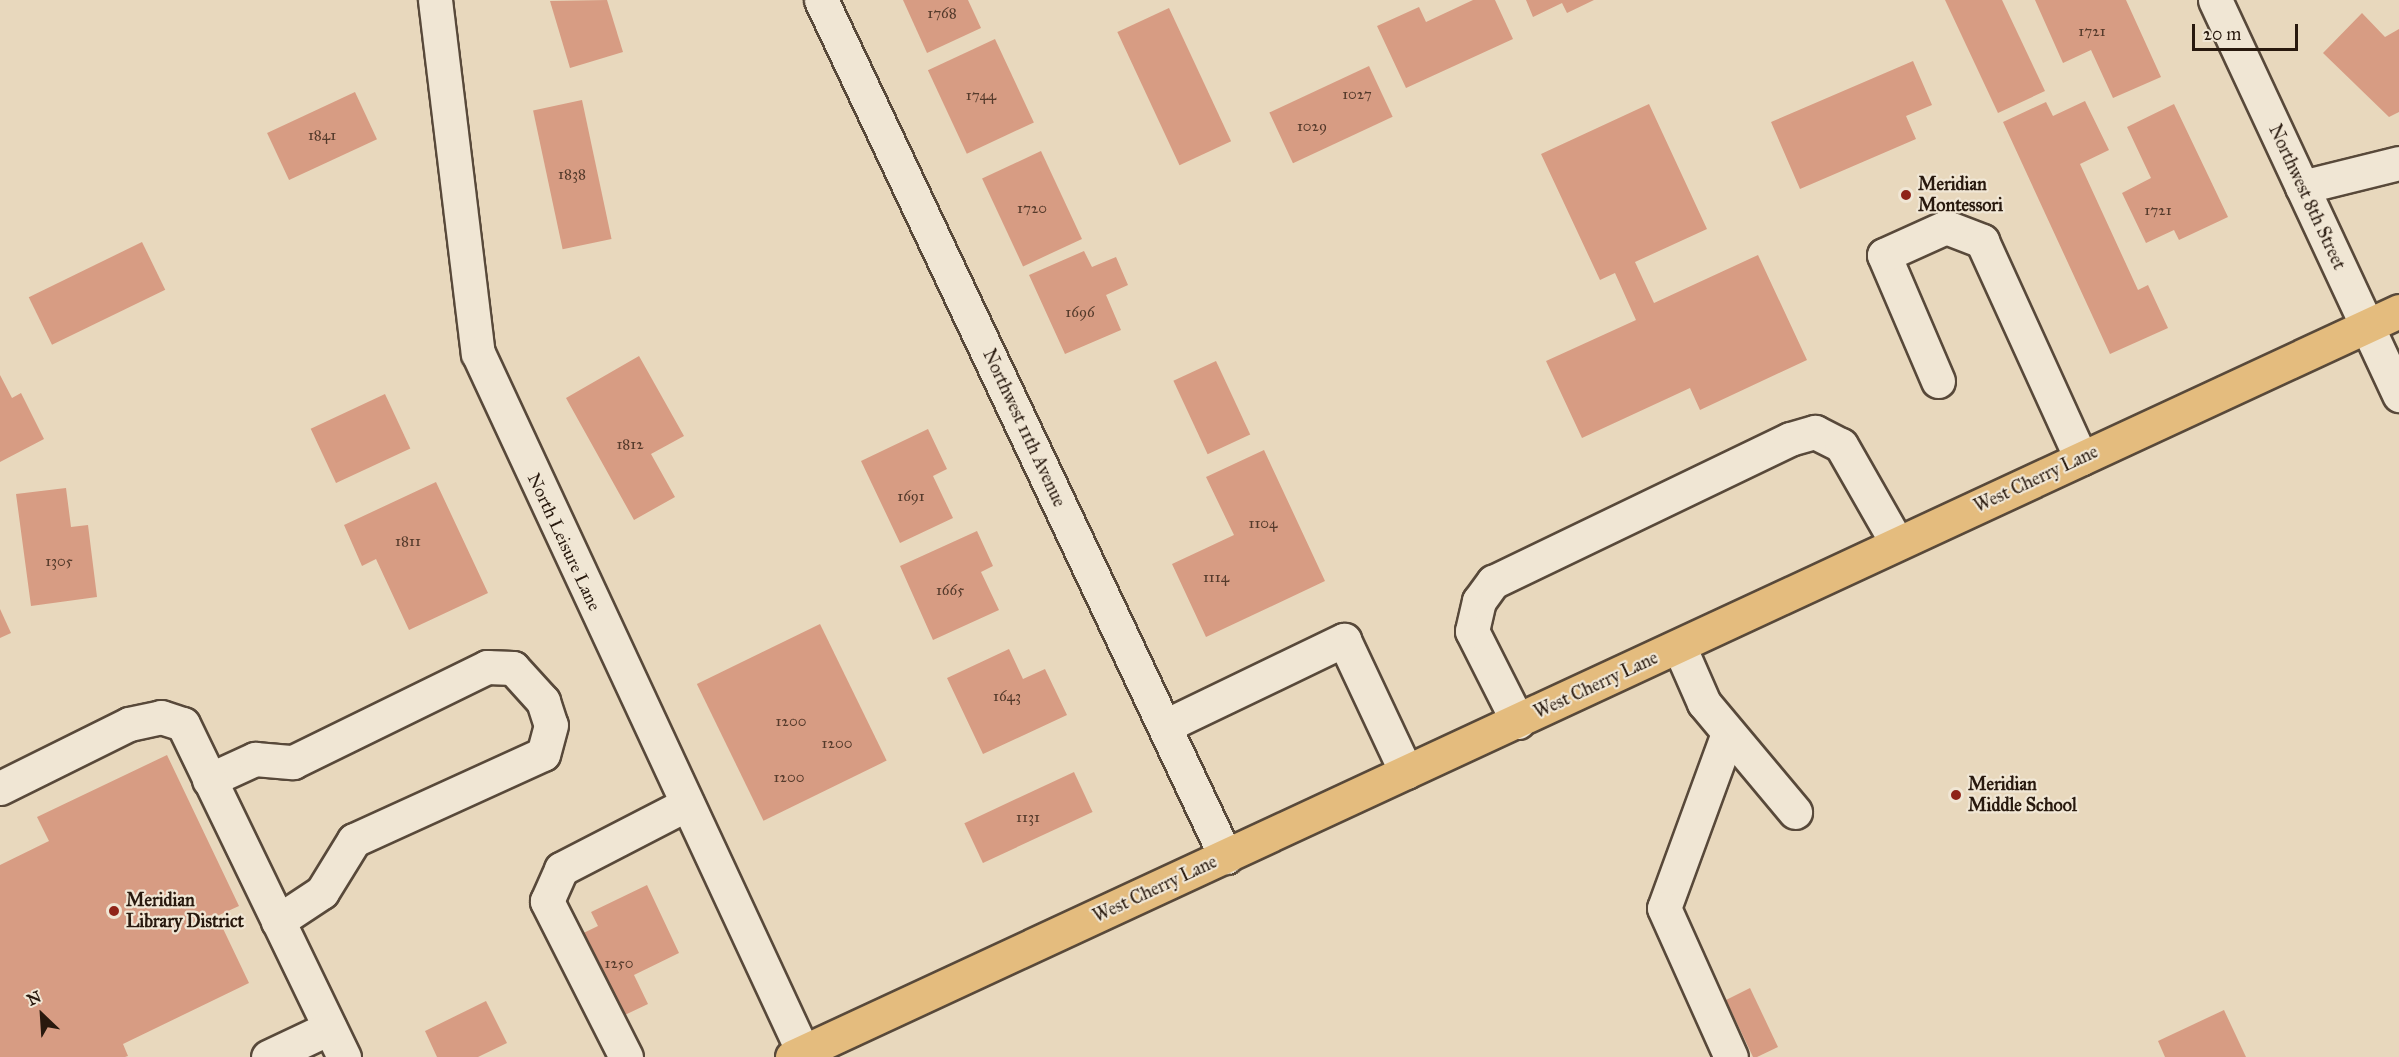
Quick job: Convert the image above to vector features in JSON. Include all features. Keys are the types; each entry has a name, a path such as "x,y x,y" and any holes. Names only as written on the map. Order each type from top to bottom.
{"main road":[{"name":"West Cherry Lane","path":"797,1054 1518,722 1897,543 2399,311"}],"street":[{"name":"North Leisure Lane","path":"435,0 478,353 687,804 797,1054"},
{"name":"Northwest 11th Avenue","path":"821,0 1226,857"},
{"name":"Northwest 8th Street","path":"2215,0 2399,395"},
{"path":"2302,188 2399,164"},
{"path":"1938,381 1884,255 1946,227 1982,241 2081,458"},
{"path":"1518,722 1472,631 1479,602 1493,582 1769,448 1815,432 1841,445 1897,543"},
{"path":"1165,726 1344,640 1407,772"},
{"path":"1679,646 1704,703 1727,736 1795,812"},
{"path":"209,780 255,759 293,762 487,667 513,668 543,701 551,725 543,754 354,840 322,892 278,921"},
{"path":"0,788 129,724 161,717 183,724 344,1057"},
{"path":"1727,736 1664,908 1731,1057"},
{"path":"626,1057 547,902 561,869 687,804"},
{"path":"268,1057 329,1028"}],"building":[{"path":"607,0 623,52 570,68 550,1"},
{"path":"903,0 968,0 981,28 927,53"},
{"path":"1473,0 1495,0 1513,39 1406,88 1377,26 1419,7 1426,22"},
{"path":"1526,0 1594,0 1567,13 1562,3 1533,17"},
{"path":"1945,0 2002,0 2045,91 1998,113"},
{"path":"2035,0 2126,0 2161,77 2113,98 2091,50 2063,63"},
{"path":"1169,8 1231,141 1179,165 1117,32"},
{"path":"2362,13 2385,37 2399,29 2399,112 2389,117 2323,53"},
{"path":"995,39 1034,122 967,154 928,70"},
{"path":"1913,61 1932,105 1906,116 1916,139 1800,189 1771,122"},
{"path":"1369,66 1393,117 1293,163 1269,112"},
{"path":"355,92 377,139 289,180 267,133"},
{"path":"582,100 612,239 563,249 533,110"},
{"path":"2085,101 2109,150 2080,164 2138,290 2148,285 2168,328 2110,354 2003,122 2046,102 2053,116"},
{"path":"1649,104 1707,229 1635,262 1654,303 1758,255 1807,360 1700,410 1690,388 1582,438 1546,361 1636,320 1615,273 1600,280 1541,154"},
{"path":"2174,104 2228,217 2179,240 2174,230 2146,243 2122,193 2151,178 2127,127"},
{"path":"1041,151 1082,239 1023,266 982,178"},
{"path":"142,242 165,290 52,345 29,297"},
{"path":"1084,251 1092,267 1116,257 1128,285 1106,295 1121,330 1065,354 1029,275"},
{"path":"639,356 684,436 651,454 675,497 634,520 566,398"},
{"path":"1216,361 1250,434 1208,454 1173,381"},
{"path":"0,375 12,398 21,393 44,439 0,462"},
{"path":"385,394 410,448 336,483 311,429"},
{"path":"928,429 947,469 933,476 953,518 900,543 861,461"},
{"path":"1264,450 1325,581 1206,637 1172,564 1234,535 1206,477"},
{"path":"436,482 488,593 409,630 376,559 362,566 344,525"},
{"path":"66,488 71,527 88,525 97,597 31,606 16,494"},
{"path":"977,531 993,566 981,572 999,610 933,640 900,566"},
{"path":"0,609 11,633 0,638"},
{"path":"820,624 887,761 763,821 697,684"},
{"path":"1009,649 1023,679 1045,669 1067,715 983,754 947,678"},
{"name":"Meridian Library District","path":"167,755 239,906 217,916 249,983 123,1044 128,1056 125,1057 0,1057 0,865 49,841 37,817"},
{"path":"1074,772 1093,812 983,863 964,823"},
{"path":"647,885 679,953 634,975 648,1004 610,1022 571,939 598,926 591,912"},
{"path":"1750,988 1778,1047 1757,1057 1753,1057 1726,1000"},
{"path":"486,1001 507,1043 478,1057 437,1057 425,1031"},
{"path":"2224,1010 2246,1057 2165,1057 2158,1041"}],"place":[{"name":"Meridian Montessori","path":"1906,195"},
{"name":"Meridian Middle School","path":"1956,795"},
{"name":"Meridian Library District","path":"114,911"}]}
